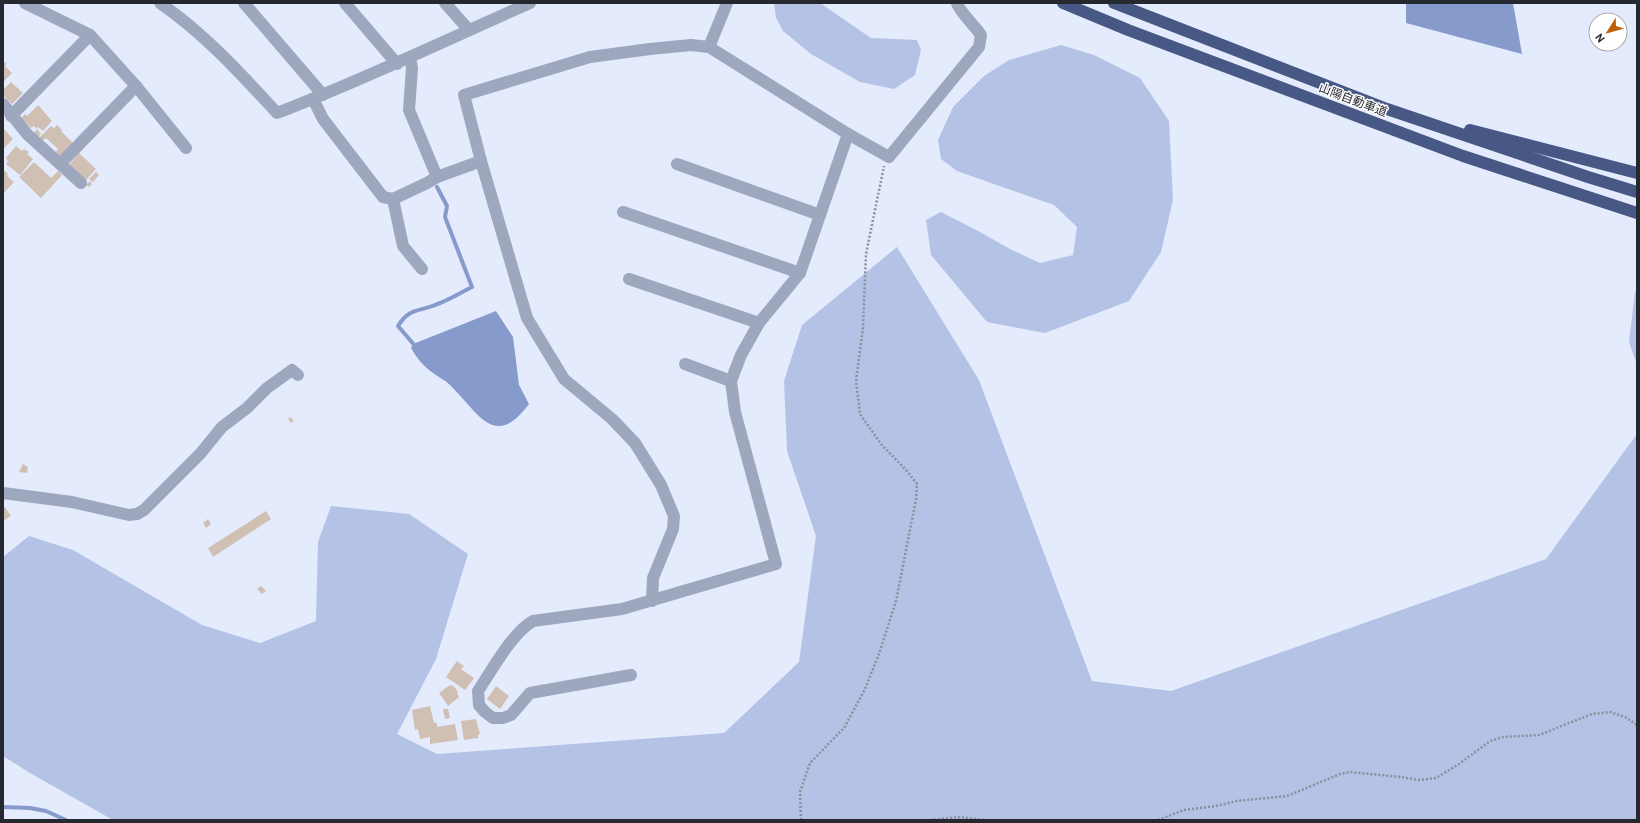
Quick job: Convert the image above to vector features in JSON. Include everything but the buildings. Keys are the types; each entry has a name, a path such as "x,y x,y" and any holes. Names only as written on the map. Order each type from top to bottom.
{"highway":[{"name":"山陽自動車道","path":"1063,3 1128,30 1463,156 1637,213"},
{"name":"山陽自動車道","path":"1114,3 1388,109 1552,165 1637,192"},
{"path":"1388,109 1637,173"}],"street":[{"path":"25,3 90,35 136,86 186,148"},
{"path":"160,3 184,19 216,48 277,113 397,64 468,30 530,3"},
{"path":"244,3 318,97 323,119 383,197 393,199 427,184 437,177 481,161"},
{"path":"345,3 397,64"},
{"path":"445,3 468,30"},
{"path":"709,47 727,3"},
{"path":"652,601 654,578 673,529 674,516 661,485 635,443 612,419 564,379 527,318 481,161 464,94 590,57 691,46 709,47 848,134 889,157 979,47 981,35 974,24 958,8 957,3"},
{"path":"11,116 90,35"},
{"path":"410,58 412,68 410,110 437,177"},
{"path":"60,164 136,86"},
{"path":"3,104 11,116 27,134 80,183"},
{"path":"631,675 530,692 511,715 503,718 494,718 485,712 479,705 478,691 516,636 525,625 533,621 622,609 776,564 735,412 731,381 741,356 759,323 800,273 848,134"},
{"path":"678,164 820,215"},
{"path":"393,199 403,246 422,269"},
{"path":"623,212 800,273"},
{"path":"629,279 759,323"},
{"path":"685,364 731,381"},
{"path":"3,493 72,502 129,515 137,514 144,510 200,454 222,427 247,408 267,388 292,370 298,374"}],"path":[{"path":"801,820 800,792 810,763 844,728 864,691 879,654 896,601 916,499 917,484 907,471 881,444 860,414 856,381 863,328 866,254 883,169 889,157"},
{"path":"1158,820 1184,810 1216,806 1237,801 1287,796 1340,774 1350,772 1419,780 1436,778 1459,764 1490,741 1502,737 1539,735 1592,714 1610,712 1625,717 1637,725"},
{"path":"930,820 960,817 984,820"}],"shaded area":[{"path":"774,3 820,3 871,38 917,40 921,50 915,75 894,89 860,82 811,54 783,31 776,18"},
{"path":"1406,3 1513,3 1522,54 1406,23"},
{"path":"1061,45 1094,55 1140,78 1169,121 1173,200 1161,252 1129,301 1045,333 987,322 931,255 926,220 941,212 1010,249 1040,263 1073,255 1077,227 1054,205 957,171 941,159 938,140 953,107 984,76 1009,60"},
{"path":"897,247 979,380 1092,681 1171,691 1546,559 1637,434 1637,820 113,820 3,756 3,557 29,536 73,550 202,625 260,643 316,621 318,542 331,506 409,514 468,554 436,659 397,734 437,754 724,733 799,662 816,536 787,451 784,381 802,325"},
{"path":"1635,292 1637,292 1637,365 1629,342"},
{"path":"496,311 513,337 519,385 529,404 517,418 506,425 496,426 487,422 478,415 450,385 423,365 411,348 413,344"}],"waterway":[{"path":"416,347 398,326 402,320 414,311 440,303 472,287 445,217 447,206 437,187"},
{"path":"3,807 30,808 46,811 66,820"}]}
